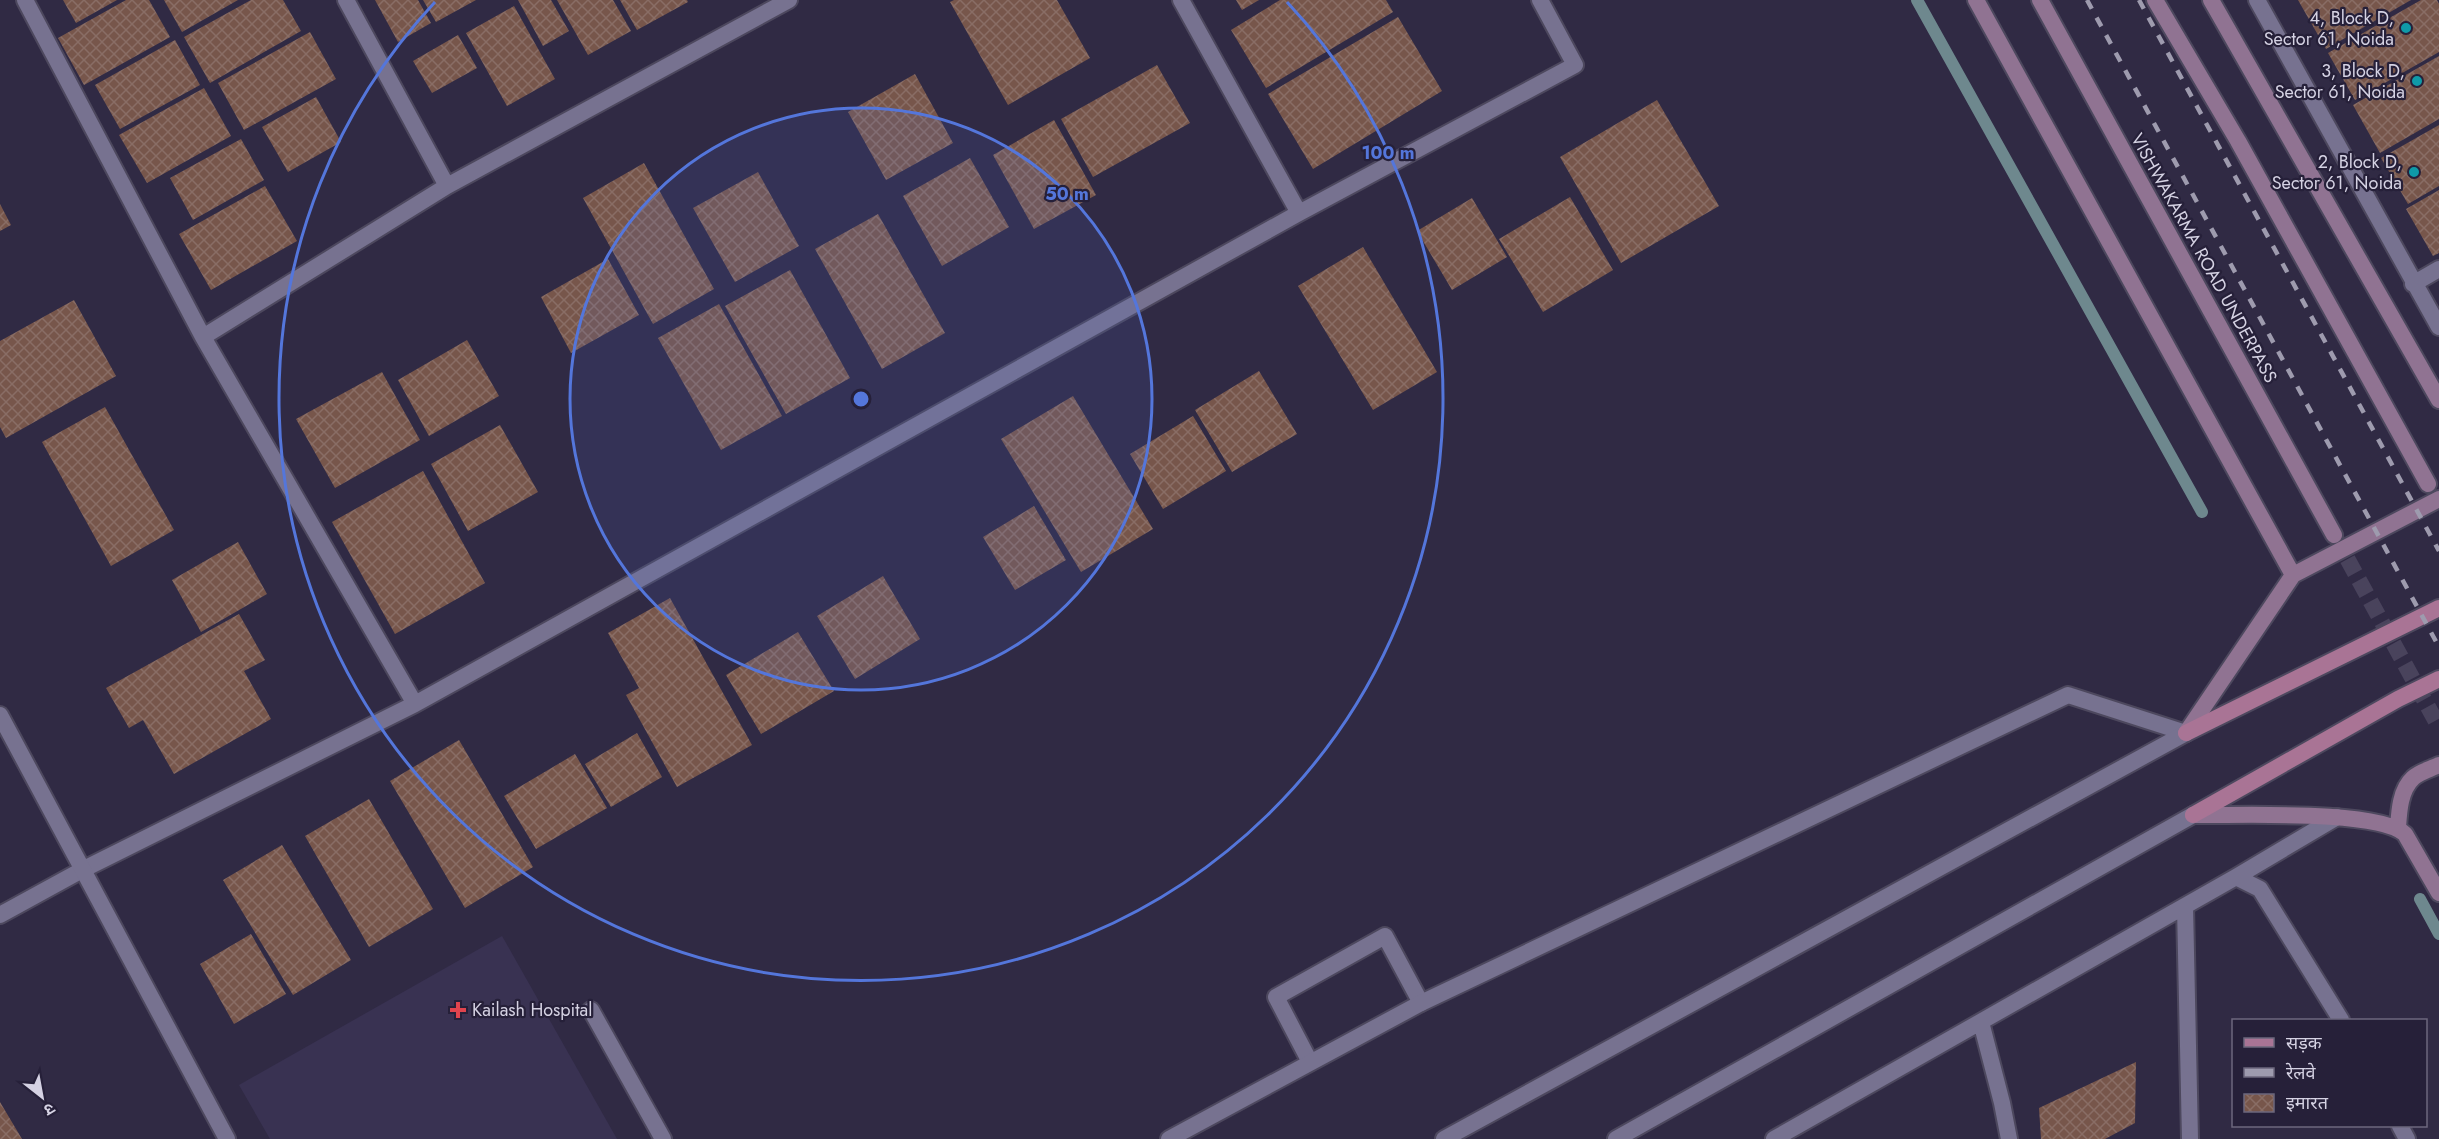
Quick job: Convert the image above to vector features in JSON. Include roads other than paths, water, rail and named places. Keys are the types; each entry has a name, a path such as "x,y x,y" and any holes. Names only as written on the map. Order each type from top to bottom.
{"main road":[{"path":"1976,0 2293,575"},
{"name":"VISHWAKARMA ROAD UNDERPASS","path":"2040,0 2334,534"},
{"path":"2155,0 2238,141 2428,483"},
{"path":"2211,0 2439,399"},
{"path":"2186,733 2293,575 2439,499"},
{"path":"2186,733 2439,608"},
{"path":"2193,815 2398,699 2439,679"},
{"path":"2398,828 2403,795 2413,778 2439,765"},
{"path":"2193,815 2337,817 2386,824 2398,828 2405,834 2439,893"}],"street":[{"path":"25,0 203,337 415,704"},
{"path":"346,0 447,186"},
{"path":"203,337 447,186 789,0"},
{"path":"1181,0 1299,213"},
{"path":"0,915 82,870 415,704 1299,213 1575,65 1540,0"},
{"path":"2257,0 2413,284 2439,327"},
{"path":"2413,284 2439,269"},
{"path":"1169,1139 1421,1003 2068,695 2186,733"},
{"path":"0,715 227,1139"},
{"path":"1444,1139 2186,733"},
{"path":"1616,1139 2193,815"},
{"path":"1774,1139 2236,877 2337,817"},
{"path":"2236,877 2260,889 2340,1019"},
{"path":"2185,906 2190,1139"},
{"path":"1310,1062 1276,997 1385,936 1421,1003"},
{"path":"591,1010 663,1139"},
{"path":"1980,1022 2002,1103 2008,1139"}],"waterway":[{"path":"1917,0 2202,512"},
{"path":"2420,899 2439,934"}],"tunnel":[{"path":"2336,538 2439,727"}],"railway":[{"path":"2087,0 2439,647"},
{"path":"2139,0 2439,551"}],"place":[{"name":"4, Block D, Sector 61, Noida","path":"2406,28"},
{"name":"3, Block D, Sector 61, Noida","path":"2417,81"},
{"name":"2, Block D, Sector 61, Noida","path":"2414,172"},
{"name":"Kailash Hospital","path":"458,1010"}]}
